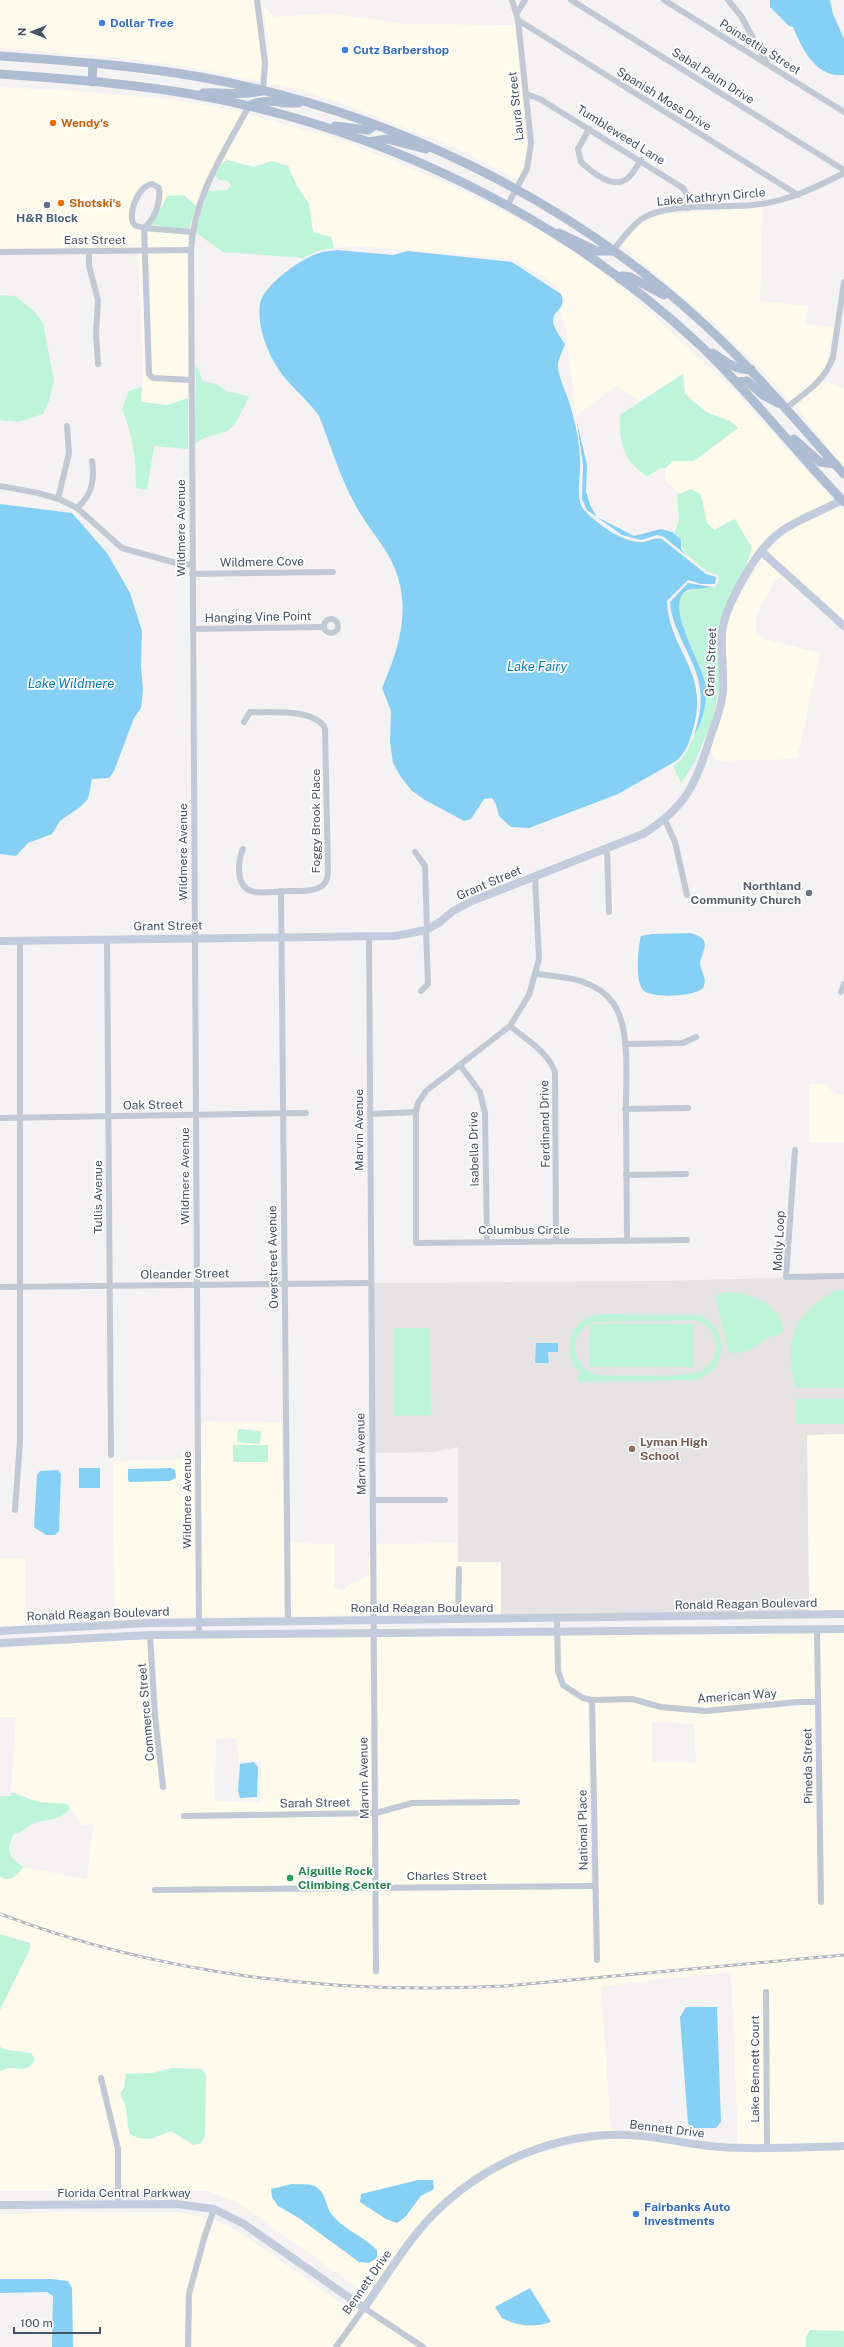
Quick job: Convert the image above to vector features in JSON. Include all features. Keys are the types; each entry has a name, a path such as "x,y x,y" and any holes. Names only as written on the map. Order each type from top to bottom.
{"main road":[{"path":"0,56 93,63 179,73 263,90 306,102 375,125 439,151 516,190 612,251 678,302 751,369 844,474"},
{"path":"92,82 93,63"},
{"path":"0,74 92,82 194,94 249,106 318,124 369,142 448,176 507,206 544,228 620,279 701,346 737,382 843,501"},
{"path":"194,94 217,92 240,95 263,90"},
{"path":"249,106 262,100 283,104 306,102"},
{"path":"318,124 368,130 375,125"},
{"path":"369,142 387,139 408,146 439,151"},
{"path":"544,228 575,239 597,251 612,251"},
{"path":"620,279 622,276 630,277 678,302"},
{"path":"701,346 737,369 744,371 751,369"},
{"path":"737,382 748,381 763,394 786,408"},
{"path":"780,429 820,462 835,464"}],"street":[{"path":"257,0 265,63 263,90"},
{"name":"Laura Street","path":"507,206 516,190 530,158 531,143 518,20 512,0"},
{"path":"517,13 525,0"},
{"name":"Sabal Palm Drive","path":"571,0 844,171"},
{"name":"Poinsettia Street","path":"664,0 844,112"},
{"path":"728,0 741,16 768,65"},
{"name":"Spanish Moss Drive","path":"518,20 798,195"},
{"name":"Tumbleweed Lane","path":"526,94 540,99 641,160 683,188 687,195 688,208"},
{"name":"Wildmere Avenue","path":"199,1635 191,250 192,232 202,194 249,106"},
{"path":"589,129 578,149 581,162 604,179 617,183 627,179 641,160"},
{"name":"Lake Kathryn Circle","path":"612,251 644,217 658,212 688,208 759,205 798,195 844,171"},
{"path":"191,380 152,378 149,374 147,269 144,228 153,217 158,204 159,188 152,184 142,188 134,202 133,222 136,226 144,228 192,232"},
{"name":"East Street","path":"0,252 191,250"},
{"path":"89,251 89,266 98,300 96,334 98,364"},
{"path":"786,408 818,383 830,368 844,282"},
{"path":"58,499 69,453 67,426"},
{"path":"77,508 89,494 94,483 92,461"},
{"path":"0,486 58,499 77,508 122,548 176,563 192,565"},
{"name":"Grant Street","path":"0,941 281,936 395,936 427,930 440,922 453,911 472,901 643,834 665,820 688,794 699,774 722,701 722,633 727,611 762,552 782,531 843,501"},
{"path":"762,552 844,626"},
{"name":"Wildmere Cove","path":"192,574 333,572"},
{"name":"Hanging Vine Point","path":"193,629 324,627"},
{"name":"Foggy Brook Place","path":"243,849 239,859 239,872 244,885 253,892 311,890 323,885 326,881 326,733 319,719 308,714 250,712 244,722"},
{"path":"665,820 675,842 687,895"},
{"path":"607,848 608,912"},
{"path":"415,852 425,866 428,984 422,991"},
{"name":"Columbus Circle","path":"535,877 539,959 529,995 510,1026 426,1091 418,1103 416,1112 416,1243 487,1241 687,1240"},
{"name":"Overstreet Avenue","path":"281,891 288,1622"},
{"name":"Marvin Avenue","path":"369,936 376,1971"},
{"name":"Tullis Avenue","path":"107,939 111,1456"},
{"path":"15,1510 20,1441 20,940"},
{"path":"536,974 581,980 604,993 618,1012 625,1044 627,1241"},
{"path":"841,992 844,984"},
{"name":"Ferdinand Drive","path":"510,1026 544,1054 551,1062 555,1072 556,1241"},
{"path":"625,1044 683,1043 696,1037"},
{"name":"Isabella Drive","path":"460,1065 480,1092 485,1113 487,1241"},
{"path":"625,1109 688,1108"},
{"path":"370,1114 416,1112"},
{"name":"Oak Street","path":"0,1118 306,1113"},
{"name":"Molly Loop","path":"795,1150 786,1277 844,1276"},
{"path":"626,1175 686,1174"},
{"name":"Oleander Street","path":"0,1287 371,1283"},
{"path":"373,1500 445,1500"},
{"path":"458,1620 459,1569"},
{"name":"Ronald Reagan Boulevard","path":"0,1631 83,1625 844,1614"},
{"path":"758,1616 758,1629"},
{"name":"American Way","path":"557,1618 558,1671 563,1685 583,1698 592,1700 632,1699 661,1707 706,1711 796,1702 818,1702"},
{"name":"Pineda Street","path":"817,1629 821,1902"},
{"name":"Ronald Reagan Boulevard","path":"0,1643 150,1635 844,1629"},
{"name":"Commerce Street","path":"150,1635 155,1717 163,1787"},
{"name":"National Place","path":"592,1700 597,1960"},
{"name":"Sarah Street","path":"184,1816 376,1813 412,1803 517,1802"},
{"name":"Charles Street","path":"155,1890 595,1886"},
{"name":"Lake Bennett Court","path":"766,1992 767,2147"},
{"path":"101,2078 118,2149 118,2204"},
{"name":"Bennett Drive","path":"336,2347 420,2229 442,2205 462,2188 511,2158 559,2143 606,2136 662,2138 722,2147 844,2146"},
{"name":"Florida Central Parkway","path":"0,2205 176,2204 214,2209 244,2224 364,2308 423,2347"},
{"path":"188,2347 189,2294 204,2238 214,2209"}],"shaded area":[{"path":"0,0 255,0 262,55 260,81 184,66 114,57 0,48"},
{"path":"263,6 275,17 329,13 404,24 515,25 528,143 527,158 518,180 461,150 341,103 289,87 267,83 269,54"},
{"path":"0,87 90,92 177,100 242,112 199,193 196,206 184,195 160,208 162,188 153,181 143,184 136,190 131,202 130,222 133,227 141,230 142,248 0,249"},
{"path":"248,114 341,140 427,175 489,204 539,230 579,256 623,288 728,384 834,501 781,528 742,577 734,520 714,530 707,523 701,495 679,494 665,480 666,468 672,461 694,461 737,428 730,421 706,412 685,394 683,375 639,401 616,386 576,416 566,330 561,311 566,300 557,287 550,283 547,278 513,260 506,258 357,246 334,248 331,237 313,232 309,204 297,186 288,166 272,161 254,167 227,160 221,164"},
{"path":"763,207 760,301 809,306 806,324 834,327 826,367 816,381 790,401 763,371 717,326 622,245 641,223 659,215"},
{"path":"147,231 188,234 188,247 149,248"},
{"path":"187,253 188,377 154,375 152,373 150,254"},
{"path":"138,254 143,254 145,376 152,381 188,383 188,398 168,405 140,402 143,375"},
{"path":"824,381 844,388 844,467 794,405"},
{"path":"838,506 844,512 844,622 766,552 784,533"},
{"path":"763,557 844,631 781,577 775,581 757,615 755,623 757,632 765,639 820,653 797,759 718,761 710,749 725,701 726,633 730,612"},
{"path":"809,1084 825,1084 836,1094 844,1094 844,1142 810,1143"},
{"name":"Lyman High School","path":"844,1276 844,1434 807,1435 809,1615 501,1619 501,1562 458,1562 458,1447 434,1452 372,1453 371,1283 661,1281"},
{"path":"201,1421 282,1422 284,1616 202,1617"},
{"path":"807,1434 844,1434 844,1614 809,1615"},
{"path":"194,1459 196,1617 115,1618 113,1461"},
{"path":"290,1543 335,1544 334,1587 343,1590 351,1583 368,1577 368,1559 370,1555 370,1615 291,1616"},
{"path":"458,1543 458,1562 501,1562 501,1613 461,1613 462,1566 456,1566 454,1614 377,1615 377,1544"},
{"path":"25,1558 26,1624 0,1626 0,1559"},
{"path":"645,1633 814,1634 815,1699 706,1708 661,1704 632,1696 592,1697 584,1695 566,1683 562,1671 561,1635"},
{"path":"820,1633 844,1633 844,2143 770,2144 769,1989 763,1989 764,2144 715,2143 738,2143 731,1972 601,1987 611,2130 661,2133 695,2140 662,2135 606,2133 558,2140 510,2155 460,2186 440,2203 417,2227 363,2303 356,2298 361,2290 238,2203 208,2191 122,2191 121,2149 103,2075 97,2076 115,2149 115,2191 0,2191 0,2071 8,2068 24,2070 30,2067 35,2057 25,2050 7,2050 0,2047 0,2010 30,1949 30,1943 0,1934 0,1877 9,1879 16,1876 23,1867 87,1879 93,1824 81,1825 68,1804 38,1802 11,1792 16,1717 0,1717 0,1648 147,1639 152,1717 160,1790 167,1789 159,1717 154,1639 370,1637 372,1810 180,1814 181,1819 372,1816 373,1885 152,1887 152,1893 373,1891 373,1974 379,1974 379,1891 592,1889 594,1963 600,1963 595,1703 631,1702 660,1710 705,1714 815,1705 818,1905 824,1905","holes":["652,1722 694,1724 696,1763 652,1762","236,1738 239,1762 261,1761 261,1803 215,1801 216,1739","172,2068 201,2069 206,2074 205,2137 201,2143 194,2145 171,2131 150,2139 138,2138 130,2134 127,2125 128,2114 125,2102 120,2094 124,2088 126,2074 152,2073","418,2180 433,2180 434,2189 421,2196 405,2217 397,2223 386,2219 360,2202 361,2194","292,2184 315,2185 323,2193 330,2212 338,2222 369,2241 377,2250 377,2258 369,2263 359,2262 299,2218 278,2206 272,2197 271,2189"]},
{"path":"554,1635 555,1671 560,1686 568,1693 588,1702 591,1883 379,1885 379,1816 413,1806 521,1804 520,1799 412,1800 379,1810 377,1637"},
{"path":"627,2138 844,2149 844,2331 823,2330 806,2337 806,2347 428,2347 369,2307 423,2231 445,2207 465,2191 512,2161 581,2142"},
{"path":"176,2212 208,2218 185,2293 185,2347 73,2347 72,2289 68,2281 51,2279 0,2279 0,2214"},
{"path":"214,2220 233,2228 348,2308 352,2303 360,2308 332,2347 192,2347 192,2294"},
{"path":"365,2312 418,2347 340,2347"}],"green space":[{"path":"227,160 254,167 272,161 288,166 297,186 309,204 313,232 331,237 334,248 318,251 303,258 223,252 195,232 208,191 227,190 231,185 228,181 219,180 215,176 221,164"},
{"path":"184,195 196,206 189,229 152,225 167,196"},
{"path":"0,295 15,296 34,311 43,323 54,380 49,401 43,414 19,422 0,420"},
{"path":"196,365 203,381 216,384 229,392 249,396 240,415 230,429 223,433 202,439 195,444"},
{"path":"683,374 685,394 706,412 730,421 738,428 694,461 672,461 666,468 661,468 647,476 633,464 624,450 620,434 620,415"},
{"path":"142,387 141,402 168,405 188,398 188,449 154,446 147,490 136,488 133,447 129,428 122,409 129,391"},
{"path":"691,489 701,495 707,523 714,530 735,519 752,548 742,577 719,622 720,684 712,721 695,762 681,783 673,766 684,756 698,728 705,702 706,688 702,674 687,638 680,614 679,604 683,594 691,590 715,587 719,581 718,575 708,572 687,555 674,533 679,521 677,492 679,494"},
{"path":"844,1289 844,1388 796,1388 791,1363 792,1340 795,1330 808,1310 828,1295"},
{"path":"727,1292 746,1295 764,1302 777,1314 782,1323 784,1333 765,1339 750,1350 732,1354 729,1352 715,1295"},
{"path":"602,1314 699,1315 709,1321 717,1330 721,1339 722,1349 714,1368 706,1375 694,1380 578,1382 578,1375 582,1375 570,1357 569,1347 571,1337 575,1329 582,1321 591,1316","holes":["697,1321 710,1329 714,1335 716,1344 715,1354 711,1363 708,1367 699,1372 681,1375 598,1375 589,1371 577,1358 575,1350 579,1334 585,1327 593,1322"]},
{"path":"590,1324 694,1324 694,1367 590,1367"},
{"path":"393,1328 430,1328 431,1415 394,1416"},
{"path":"796,1399 844,1399 844,1424 796,1424"},
{"path":"238,1429 261,1431 260,1444 237,1442"},
{"path":"233,1445 268,1445 268,1462 233,1462"},
{"path":"11,1792 38,1802 68,1804 70,1809 55,1819 38,1822 14,1834 9,1849 10,1853 14,1860 23,1867 11,1879 4,1879 0,1877 0,1796 11,1796"},
{"path":"0,1934 30,1943 30,1949 0,2010"},
{"path":"0,2047 7,2050 31,2053 35,2060 27,2068 8,2068 0,2071"},
{"path":"172,2068 201,2069 206,2074 205,2137 201,2143 194,2145 171,2131 151,2139 138,2138 130,2134 125,2104 120,2094 124,2088 126,2074 152,2073"},
{"path":"810,2330 844,2331 844,2347 806,2347 806,2337"}],"water":[{"path":"770,0 830,0 833,14 844,39 844,75 834,75 825,72 811,60 793,27 789,26 770,7"},
{"name":"Lake Fairy","path":"337,250 393,255 408,251 512,262 561,294 562,303 555,314 553,323 565,344 559,359 558,367 560,377 569,400 578,436 580,453 580,503 591,517 619,536 635,542 662,539 706,574 716,577 715,584 701,584 688,580 667,601 669,619 674,634 693,676 696,691 697,709 693,729 685,750 676,761 618,794 529,828 511,827 499,816 496,804 492,798 484,799 471,819 464,821 425,800 412,791 401,777 393,763 390,742 391,711 382,688 399,641 402,625 403,609 398,576 387,553 364,520 350,495 340,473 319,416 284,377 274,362 265,342 259,311 260,304 268,289 284,273 303,260 321,252"},
{"path":"577,422 587,465 586,491 590,505 597,517 634,536 661,529 672,532 681,540 681,549 687,556 664,537 657,535 641,540 622,535 587,510 582,499 583,465"},
{"name":"Lake Wildmere","path":"0,504 72,513 107,553 130,593 142,631 141,667 143,690 141,708 134,718 114,771 109,778 92,779 88,799 80,807 60,821 52,834 28,843 16,856 0,854"},
{"path":"688,583 712,587 688,590 680,598 679,608 686,635 702,673 706,688 706,702 704,710 694,735 700,712 700,689 698,678 675,625 670,602"},
{"path":"690,933 697,935 704,941 705,944 700,962 705,979 704,986 701,990 694,993 665,996 655,995 643,990 640,986 638,972 638,956 641,936 652,934"},
{"path":"536,1343 558,1343 558,1352 548,1352 549,1363 535,1363"},
{"path":"79,1468 100,1468 100,1488 79,1488"},
{"path":"171,1468 175,1470 176,1478 170,1481 130,1482 128,1480 128,1469"},
{"path":"58,1470 61,1474 59,1531 55,1535 46,1535 34,1527 37,1475 40,1471"},
{"path":"254,1762 258,1767 257,1797 240,1798 238,1791 240,1764"},
{"path":"686,2007 717,2007 721,2122 716,2128 693,2128 688,2124 680,2017"},
{"path":"418,2180 433,2180 434,2189 421,2196 405,2217 397,2223 386,2219 360,2202 361,2194"},
{"path":"292,2184 311,2185 320,2190 333,2216 377,2250 377,2258 369,2263 359,2262 299,2218 278,2206 272,2197 271,2189"},
{"path":"0,2279 51,2279 68,2281 72,2288 73,2347 52,2347 53,2296 47,2292 0,2293"},
{"path":"530,2288 551,2322 538,2325 526,2325 514,2323 502,2318 495,2307"}],"railway":[{"path":"0,1914 61,1935 122,1952 185,1966 248,1976 312,1983 376,1987 440,1988 504,1986 844,1955"}],"place":[{"name":"Dollar Tree","path":"102,23"},
{"name":"Cutz Barbershop","path":"345,50"},
{"name":"Wendy's","path":"53,123"},
{"name":"Shotski's","path":"61,203"},
{"name":"H&R Block","path":"47,205"},
{"name":"Northland Community Church","path":"809,893"},
{"name":"Lyman High School","path":"632,1449"},
{"name":"Aiguille Rock Climbing Center","path":"290,1878"},
{"name":"Fairbanks Auto Investments","path":"636,2214"}]}
